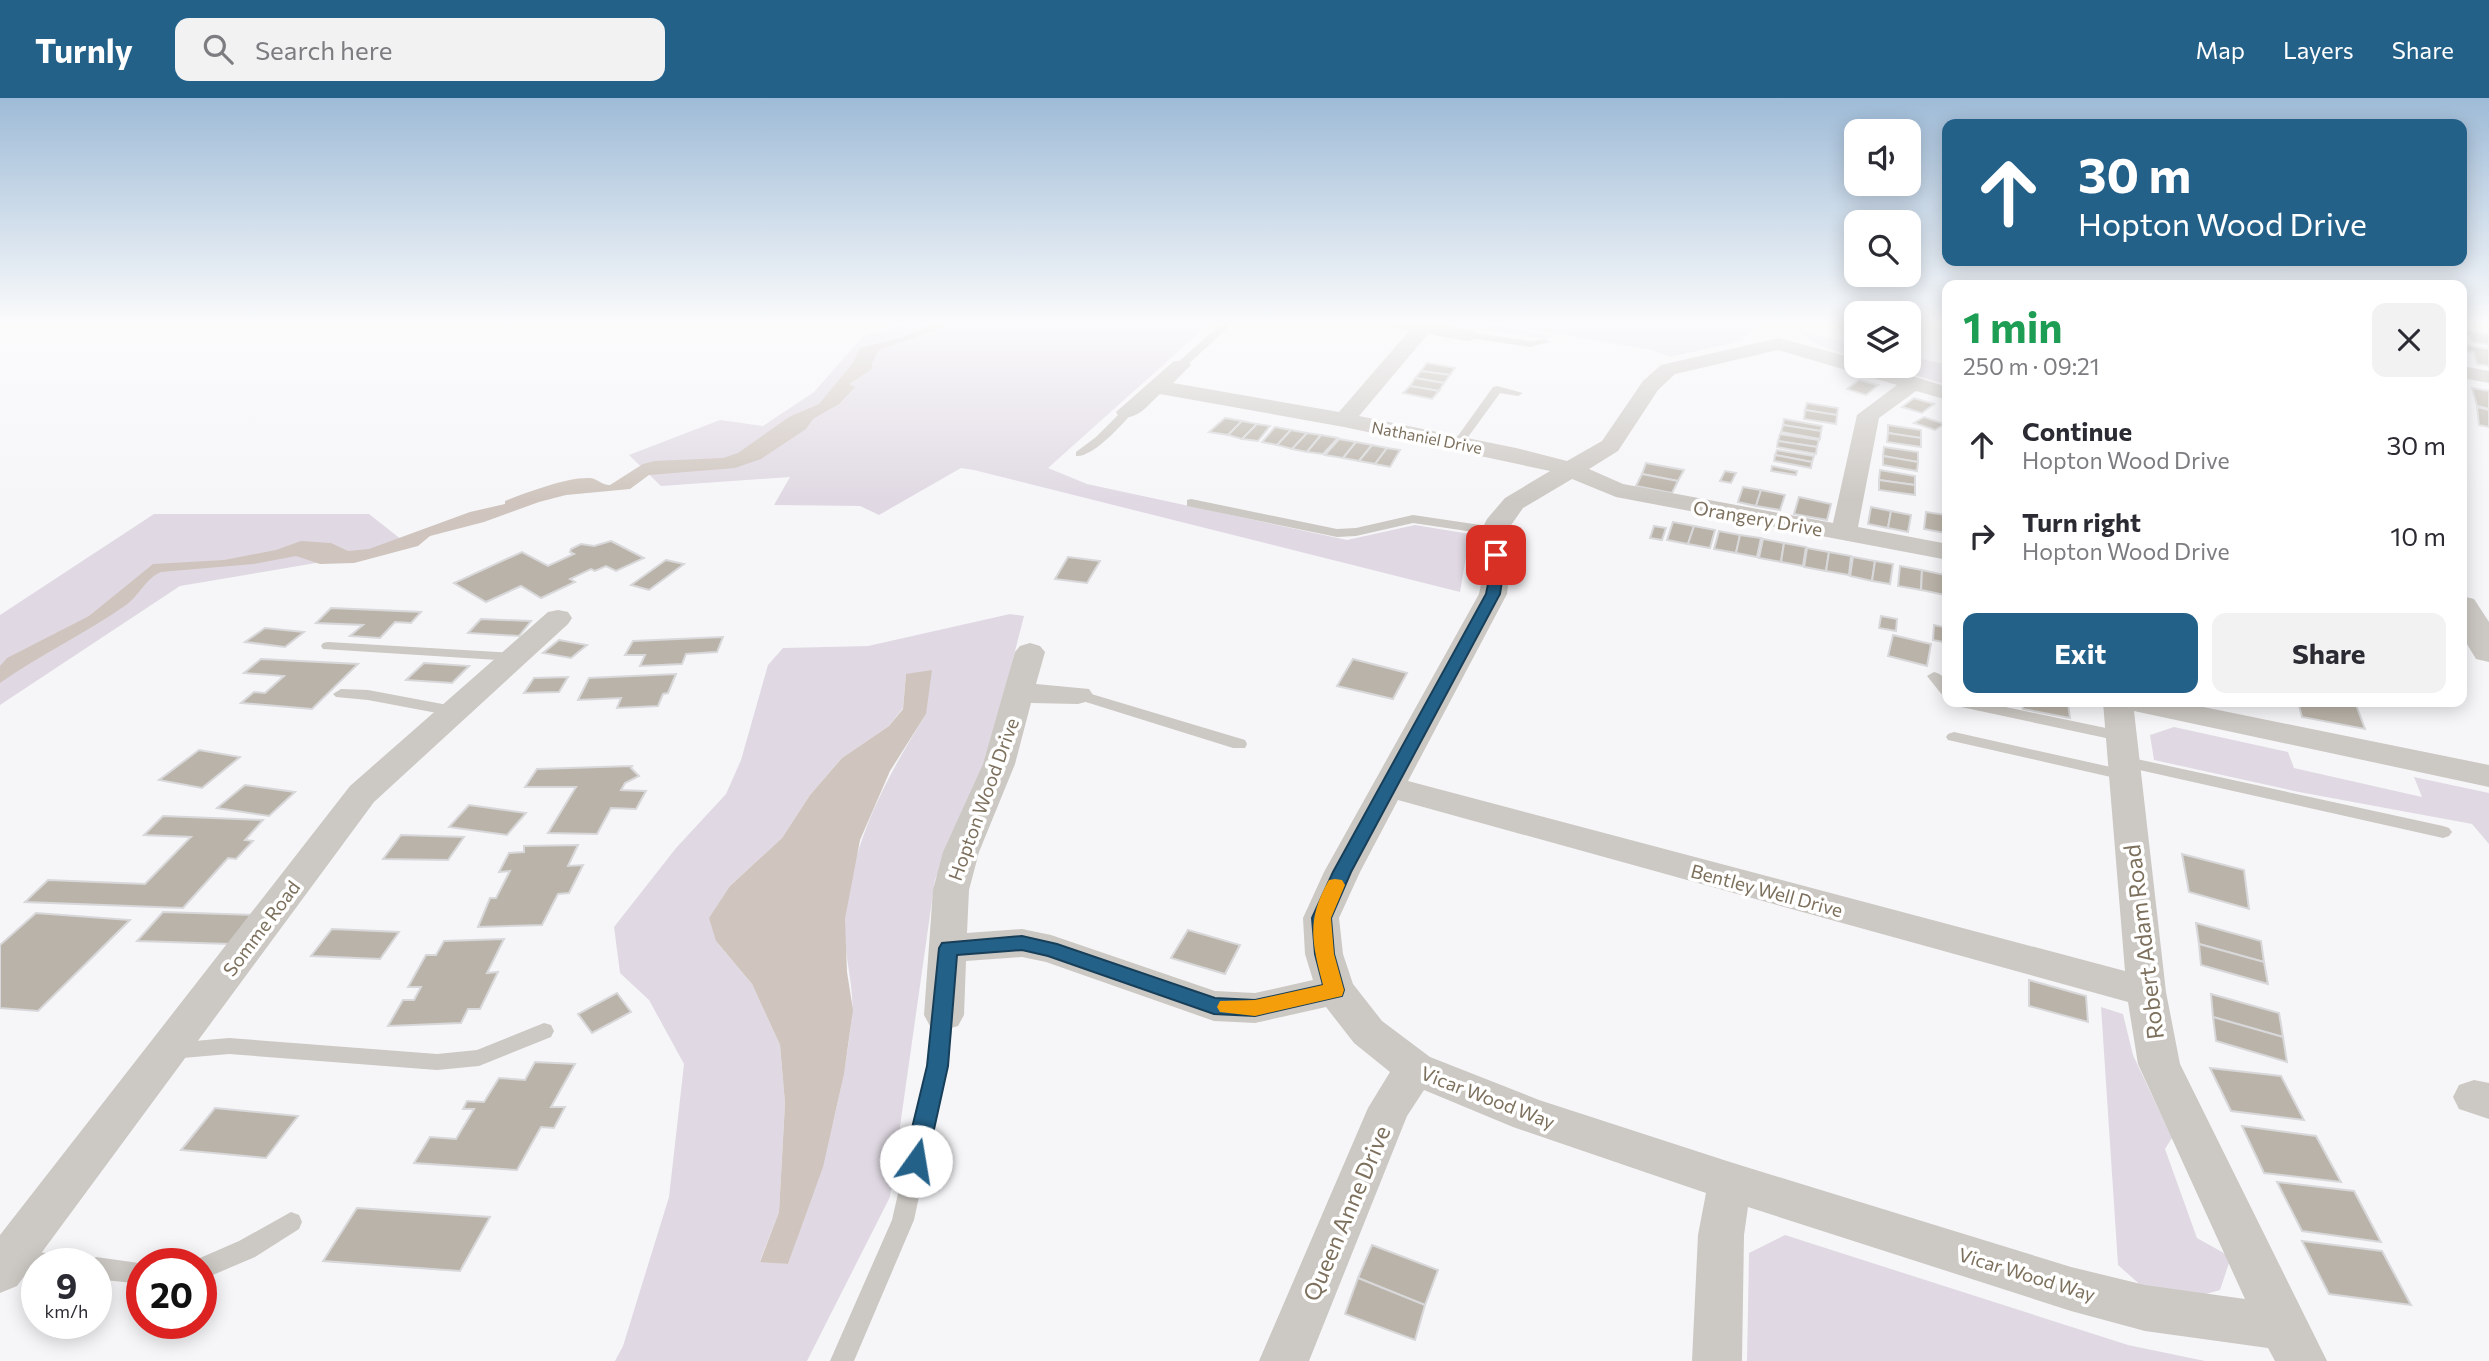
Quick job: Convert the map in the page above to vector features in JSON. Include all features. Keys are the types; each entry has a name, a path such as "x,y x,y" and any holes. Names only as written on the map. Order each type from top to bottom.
{"street":[{"path":"1127,412 1163,382"},
{"path":"1344,420 1376,382"},
{"path":"1494,531 1514,503 1572,470 1610,446 1622,435 1651,382"},
{"path":"1910,382 1942,392"},
{"path":"1844,534 1868,415 1913,383"},
{"name":"Nathaniel Drive","path":"1157,387 1344,420 1459,443 1572,470"},
{"name":"Orangery Drive","path":"1572,470 1616,490 1942,551"},
{"name":"Vicar Wood Way","path":"1494,531 1497,569 1493,594 1342,872 1321,918 1324,954 1335,990 1368,1032 1415,1069 1528,1114 1730,1182 2096,1295 2292,1344"},
{"path":"2467,614 2489,650"},
{"name":"Somme Road","path":"5,1265 362,794 558,618"},
{"name":"Hopton Wood Drive","path":"944,1015 951,890 961,852 999,764 1030,652"},
{"name":"Hopton Wood Drive","path":"1020,693 1078,695"},
{"path":"2124,735 2489,776"},
{"name":"Robert Adam Road","path":"2124,735 2146,992 2159,1064 2292,1344"},
{"name":"Bentley Well Drive","path":"1388,786 2146,992"},
{"path":"948,948 1022,943 1051,949 1214,1006 1255,1008 1335,990"},
{"name":"Queen Anne Drive","path":"1284,1361 1390,1108 1415,1069"},
{"path":"1717,1361 1721,1235 1730,1182"}],"lane":[{"path":"1459,443 1497,389 1518,393"},
{"path":"1080,454 1100,439 1127,412"},
{"path":"1191,503 1336,533 1356,532 1413,519 1494,531"},
{"path":"328,646 513,657"},
{"path":"1934,676 1942,686"},
{"path":"341,694 368,695 453,711"},
{"path":"1078,695 1239,744"},
{"path":"1986,707 2124,735 2443,832"},
{"path":"1954,737 2124,735"},
{"path":"842,1361 902,1220 937,1066 944,1015"},
{"path":"169,1051 229,1046 437,1062 479,1058 544,1031"},
{"path":"217,1262 247,1249 291,1222"}],"shaded area":[{"path":"823,382 1144,382 1048,468 1087,484 1347,540 1415,525 1470,534 1460,592 974,470 961,468 879,515 860,506 774,505 790,477 661,486 629,455 720,420 763,426 814,392"},
{"path":"837,382 852,382 849,384 855,387 839,404 813,419 806,429 761,459 735,468 649,475 630,489 566,495 484,522 430,536 418,546 354,563 320,564 296,556 254,564 161,572 151,578 126,605 0,683 0,666 7,658 89,616 153,564 224,560 276,550 301,541 331,543 348,551 369,549 470,512 505,504 505,501 558,483 589,478 610,485 643,464 655,461 723,458 738,453 789,417 819,404"},
{"path":"154,514 369,514 411,547 180,586 0,705 0,615"},
{"path":"1010,614 1024,616 987,761 935,880 890,1197 807,1361 615,1361 623,1346 669,1197 684,1064 649,1000 620,973 614,927 676,848 726,794 741,760 768,665 783,648 868,646","holes":["906,674 926,714 884,787 855,864 845,919 852,1014 843,1078 819,1172 788,1264 760,1261 779,1212 785,1103 780,1045 752,984 716,941 730,886 782,838 810,795 842,758 889,726 903,708"]},
{"path":"932,670 926,714 890,771 860,840 845,919 847,972 853,1010 844,1074 823,1167 788,1264 760,1262 779,1212 785,1103 780,1045 752,984 716,941 709,918 730,886 782,838 810,795 842,758 889,726 903,709 906,674"},
{"path":"2174,727 2288,752 2294,768 2422,797 2414,777 2489,793 2489,844 2472,824 2299,792 2154,760 2150,735"},
{"path":"2101,1007 2123,1014 2133,1055 2172,1138 2165,1149 2197,1238 2231,1257 2220,1290 2199,1296 2145,1289 2118,1265"},
{"path":"1785,1235 2128,1345 2205,1361 1747,1361 1749,1253"}],"building":[{"path":"1413,382 1444,383 1439,391 1410,386"},
{"path":"1856,382 1878,385 1866,395 1847,389"},
{"path":"1410,386 1439,391 1432,399 1403,393"},
{"path":"2472,388 2489,391 2489,409 2477,406"},
{"path":"1914,398 1934,404 1922,413 1902,407"},
{"path":"1807,403 1838,408 1837,415 1805,410"},
{"path":"2477,407 2489,410 2489,427 2479,425"},
{"path":"1805,410 1837,415 1836,424 1804,419"},
{"path":"1924,417 1942,425 1935,430 1914,423"},
{"path":"1225,418 1242,421 1228,435 1209,432"},
{"path":"1784,419 1822,426 1821,431 1783,425"},
{"path":"1242,421 1257,424 1242,439 1228,435"},
{"path":"1257,424 1270,426 1258,441 1242,439"},
{"path":"1783,425 1821,431 1820,439 1781,432"},
{"path":"1888,425 1921,430 1921,438 1888,433"},
{"path":"1275,427 1291,430 1277,445 1262,442"},
{"path":"1291,430 1307,433 1292,449 1277,445"},
{"path":"1307,433 1321,435 1307,452 1292,449"},
{"path":"1888,433 1921,438 1921,447 1887,442"},
{"path":"1780,434 1819,440 1817,447 1778,441"},
{"path":"1321,435 1338,438 1323,454 1307,452"},
{"path":"1339,439 1356,442 1343,458 1325,455"},
{"path":"1778,441 1817,447 1816,454 1777,447"},
{"path":"1356,442 1372,445 1359,461 1343,458"},
{"path":"1372,445 1387,448 1375,464 1359,461"},
{"path":"1884,447 1918,452 1918,462 1883,456"},
{"path":"1387,448 1400,450 1390,467 1375,464"},
{"path":"1777,450 1814,456 1812,462 1775,455"},
{"path":"1775,455 1812,462 1811,468 1774,461"},
{"path":"1883,456 1918,462 1917,471 1883,465"},
{"path":"1646,463 1684,470 1678,481 1642,474"},
{"path":"1772,466 1797,471 1796,475 1771,471"},
{"path":"1880,470 1915,476 1915,485 1879,480"},
{"path":"1725,471 1736,473 1731,483 1720,481"},
{"path":"1642,474 1678,481 1672,493 1636,486"},
{"path":"1879,480 1915,485 1915,495 1879,490"},
{"path":"1743,487 1761,490 1756,506 1738,502"},
{"path":"1761,490 1785,495 1780,510 1756,506"},
{"path":"1799,497 1831,504 1827,520 1794,514"},
{"path":"1871,507 1891,511 1888,528 1868,524"},
{"path":"1891,511 1911,515 1908,532 1888,528"},
{"path":"1926,512 1942,514 1942,532 1924,529"},
{"path":"1673,522 1694,526 1688,544 1667,540"},
{"path":"1654,526 1666,528 1662,540 1650,538"},
{"path":"1694,526 1715,530 1710,548 1688,544"},
{"path":"1719,531 1740,535 1736,553 1714,549"},
{"path":"1740,535 1761,538 1757,557 1736,553"},
{"path":"1763,539 1784,543 1781,562 1759,558"},
{"path":"611,541 644,558 616,571 606,566 595,571 591,569 570,579 575,582 541,598 521,586 486,602 454,583 522,552 548,566 574,554 570,552 571,549 581,544 594,546"},
{"path":"1784,543 1806,547 1803,566 1781,562"},
{"path":"1807,548 1829,552 1826,571 1804,567"},
{"path":"1829,552 1851,556 1849,575 1826,571"},
{"path":"1068,557 1100,561 1087,583 1055,579"},
{"path":"1853,557 1875,561 1872,581 1850,576"},
{"path":"666,560 684,564 649,590 631,585"},
{"path":"1875,561 1893,564 1890,584 1872,581"},
{"path":"1900,566 1922,570 1921,590 1898,586"},
{"path":"1922,570 1942,574 1942,594 1921,590"},
{"path":"331,608 421,612 411,623 395,622 380,638 350,636 363,625 316,623"},
{"path":"1881,616 1897,619 1896,631 1879,628"},
{"path":"481,619 531,621 519,636 468,633"},
{"path":"1934,625 1942,627 1942,642 1933,640"},
{"path":"265,628 304,632 285,647 245,642"},
{"path":"1893,635 1931,644 1927,666 1888,656"},
{"path":"723,637 717,652 686,654 682,664 640,666 645,655 625,655 633,641"},
{"path":"559,640 587,645 571,658 543,653"},
{"path":"261,659 358,664 312,709 241,703 254,692 265,693 284,676 244,673"},
{"path":"1353,659 1407,673 1393,699 1337,686"},
{"path":"424,663 469,666 452,683 406,680"},
{"path":"676,674 668,693 663,694 658,706 617,708 621,698 578,700 589,678"},
{"path":"568,677 559,692 524,693 534,678"},
{"path":"2069,707 2070,718 2023,709"},
{"path":"2299,707 2357,707 2365,729 2302,717"},
{"path":"199,750 240,757 202,788 159,780"},
{"path":"632,766 639,776 625,783 621,790 646,791 636,809 611,808 597,834 548,833 576,787 525,787 537,769"},
{"path":"245,785 295,792 269,816 217,808"},
{"path":"469,805 526,813 507,835 449,827"},
{"path":"163,816 263,820 245,840 253,841 236,859 228,858 183,908 25,902 48,880 145,884 191,837 144,835"},
{"path":"401,835 464,837 448,860 383,859"},
{"path":"578,845 568,866 583,865 569,893 558,894 542,925 478,927 490,898 496,898 510,871 499,872 509,853 524,852 524,846"},
{"path":"2182,854 2244,870 2249,909 2189,892"},
{"path":"163,912 256,915 231,944 137,941"},
{"path":"36,913 130,920 38,1011 0,1008 0,945"},
{"path":"2196,923 2261,941 2264,962 2199,944"},
{"path":"332,929 399,932 380,959 311,956"},
{"path":"1188,930 1240,945 1225,974 1171,958"},
{"path":"504,939 487,973 498,972 480,1009 468,1009 461,1023 388,1026 403,1000 414,1000 421,987 408,987 426,955 436,955 444,941"},
{"path":"2199,944 2264,962 2268,984 2201,965"},
{"path":"2029,980 2086,996 2088,1022 2029,1006"},
{"path":"617,993 631,1012 592,1033 578,1014"},
{"path":"2211,994 2279,1013 2283,1037 2213,1017"},
{"path":"2213,1017 2283,1037 2287,1062 2216,1041"},
{"path":"535,1062 575,1064 551,1107 565,1107 554,1128 541,1127 517,1170 414,1163 430,1137 456,1139 474,1109 463,1109 467,1101 484,1102 499,1078 525,1080"},
{"path":"2210,1068 2281,1076 2304,1120 2231,1111"},
{"path":"215,1108 298,1116 266,1158 181,1150"},
{"path":"2242,1126 2316,1136 2341,1182 2264,1173"},
{"path":"2277,1182 2354,1191 2381,1242 2302,1231"},
{"path":"357,1208 490,1217 460,1271 323,1261"},
{"path":"2302,1241 2382,1251 2411,1305 2329,1294"},
{"path":"1372,1245 1438,1270 1425,1305 1358,1278"},
{"path":"1358,1278 1425,1305 1415,1340 1345,1314"}],"slow traffic":[{"path":"1227,1007 1255,1008 1335,990 1324,954 1321,918 1335,885"}],"route":[{"path":"916,1161 937,1066 944,1015 948,948 1022,943 1051,949 1214,1006 1255,1008 1335,990 1324,954 1321,918 1342,872 1493,594 1496,555"}]}
